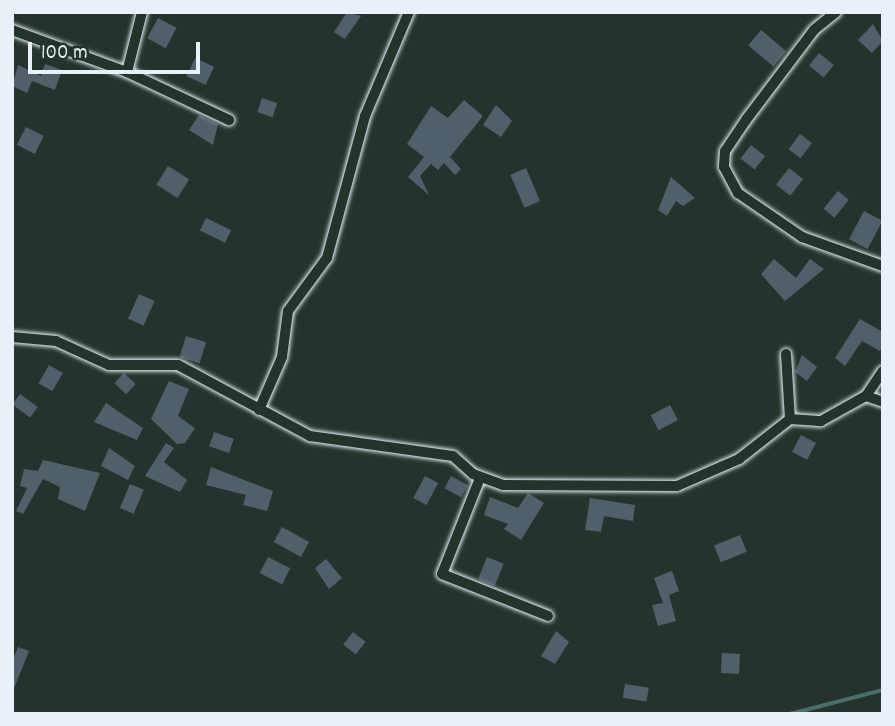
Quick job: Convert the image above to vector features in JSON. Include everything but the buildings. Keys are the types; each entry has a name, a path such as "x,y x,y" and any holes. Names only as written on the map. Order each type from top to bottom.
{"street":[{"path":"127,72 142,12"},
{"path":"259,410 282,357 288,311 327,258 365,116 409,12"},
{"path":"836,12 814,30 746,120 725,151 724,167 738,193 802,237 883,266"},
{"path":"12,30 127,72 229,120"},
{"path":"12,337 56,341 109,365 177,365 310,436 453,456 480,478 503,485 677,486 739,459 790,419 821,421 866,396 883,372"},
{"path":"786,354 790,419"},
{"path":"866,396 883,402"},
{"path":"480,478 442,574 548,616"}],"waterway":[{"path":"790,714 883,690"},
{"path":"366,714 390,714"}]}
